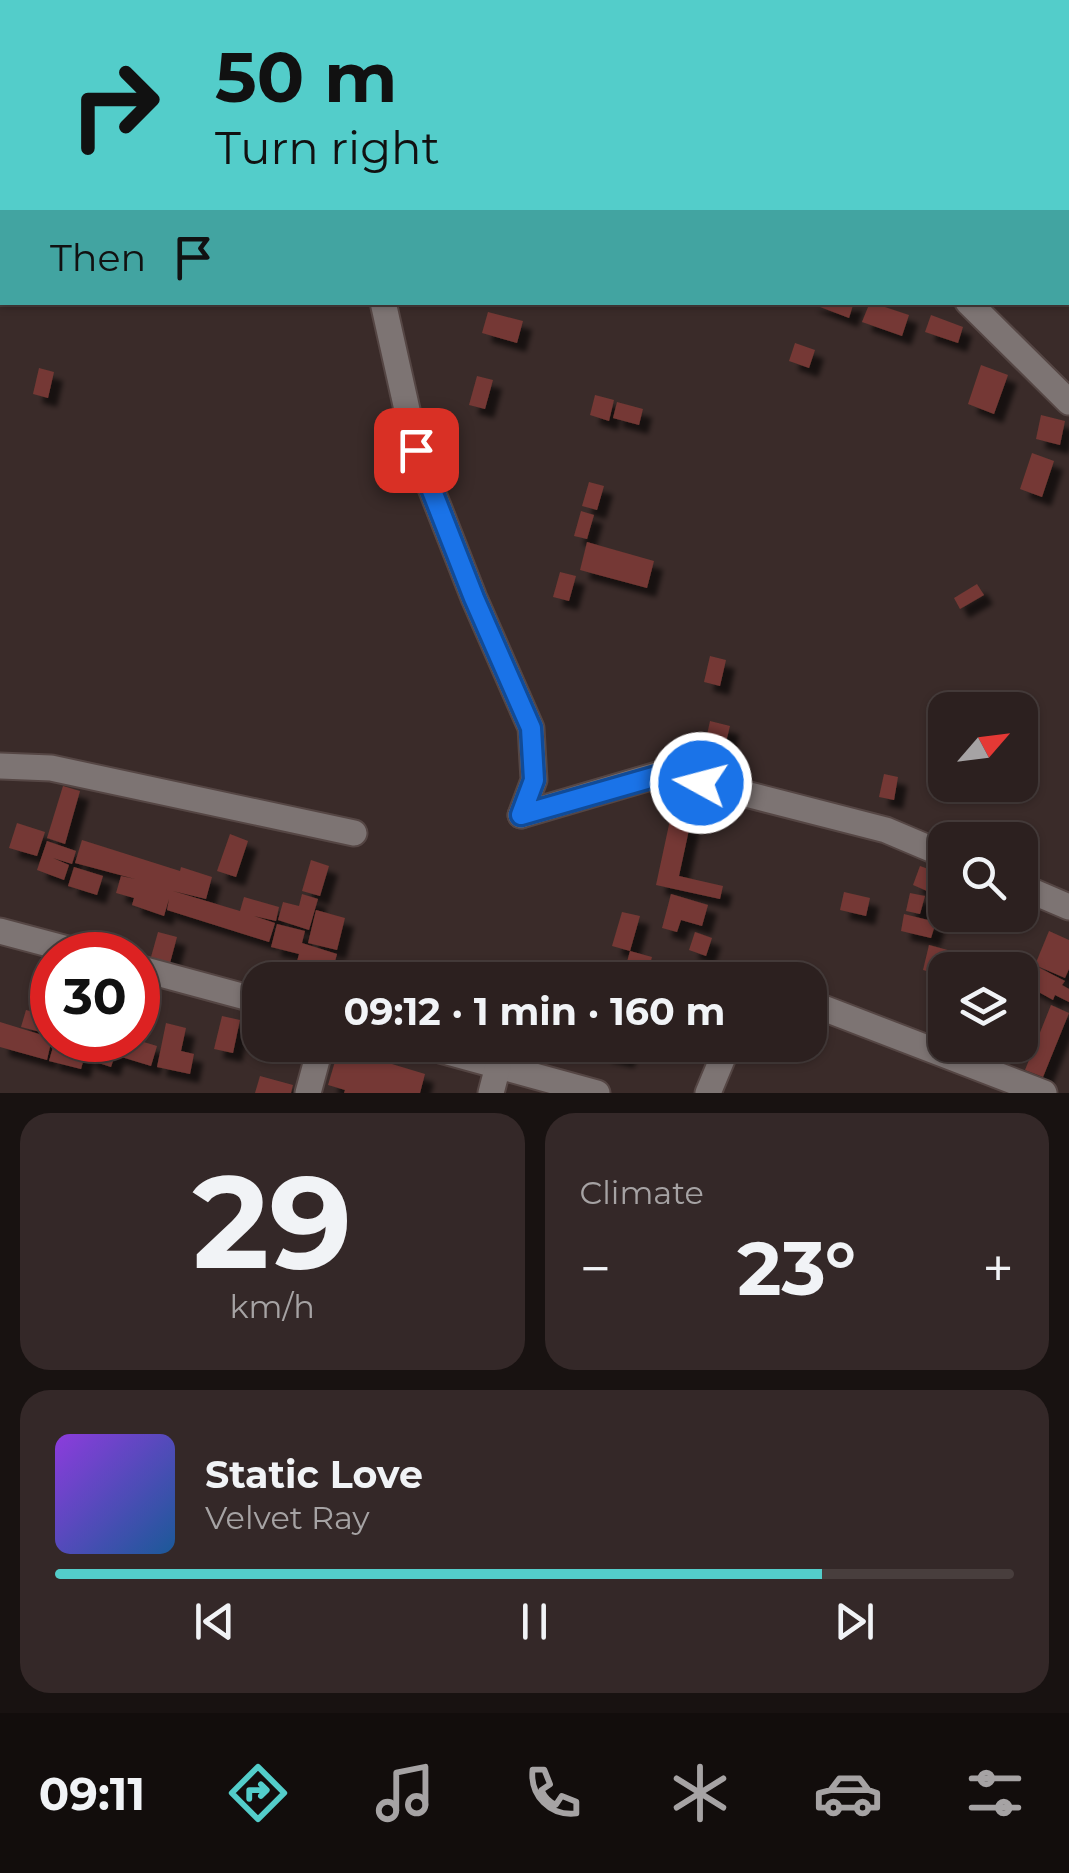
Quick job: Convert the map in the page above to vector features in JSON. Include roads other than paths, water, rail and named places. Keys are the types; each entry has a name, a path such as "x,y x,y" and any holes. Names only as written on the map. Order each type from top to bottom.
{"street":[{"path":"383,305 416,450 531,728 534,780 521,815 664,774 886,830 928,848"},
{"path":"971,305 1069,402"},
{"path":"0,766 51,768 354,833"},
{"path":"1038,894 1069,907"},
{"path":"0,931 30,939"},
{"path":"160,974 242,996"},
{"path":"827,1010 1044,1093"},
{"path":"308,1093 316,1062"},
{"path":"484,1062 597,1093"},
{"path":"708,1093 721,1062"},
{"path":"491,1093 498,1066"}]}
